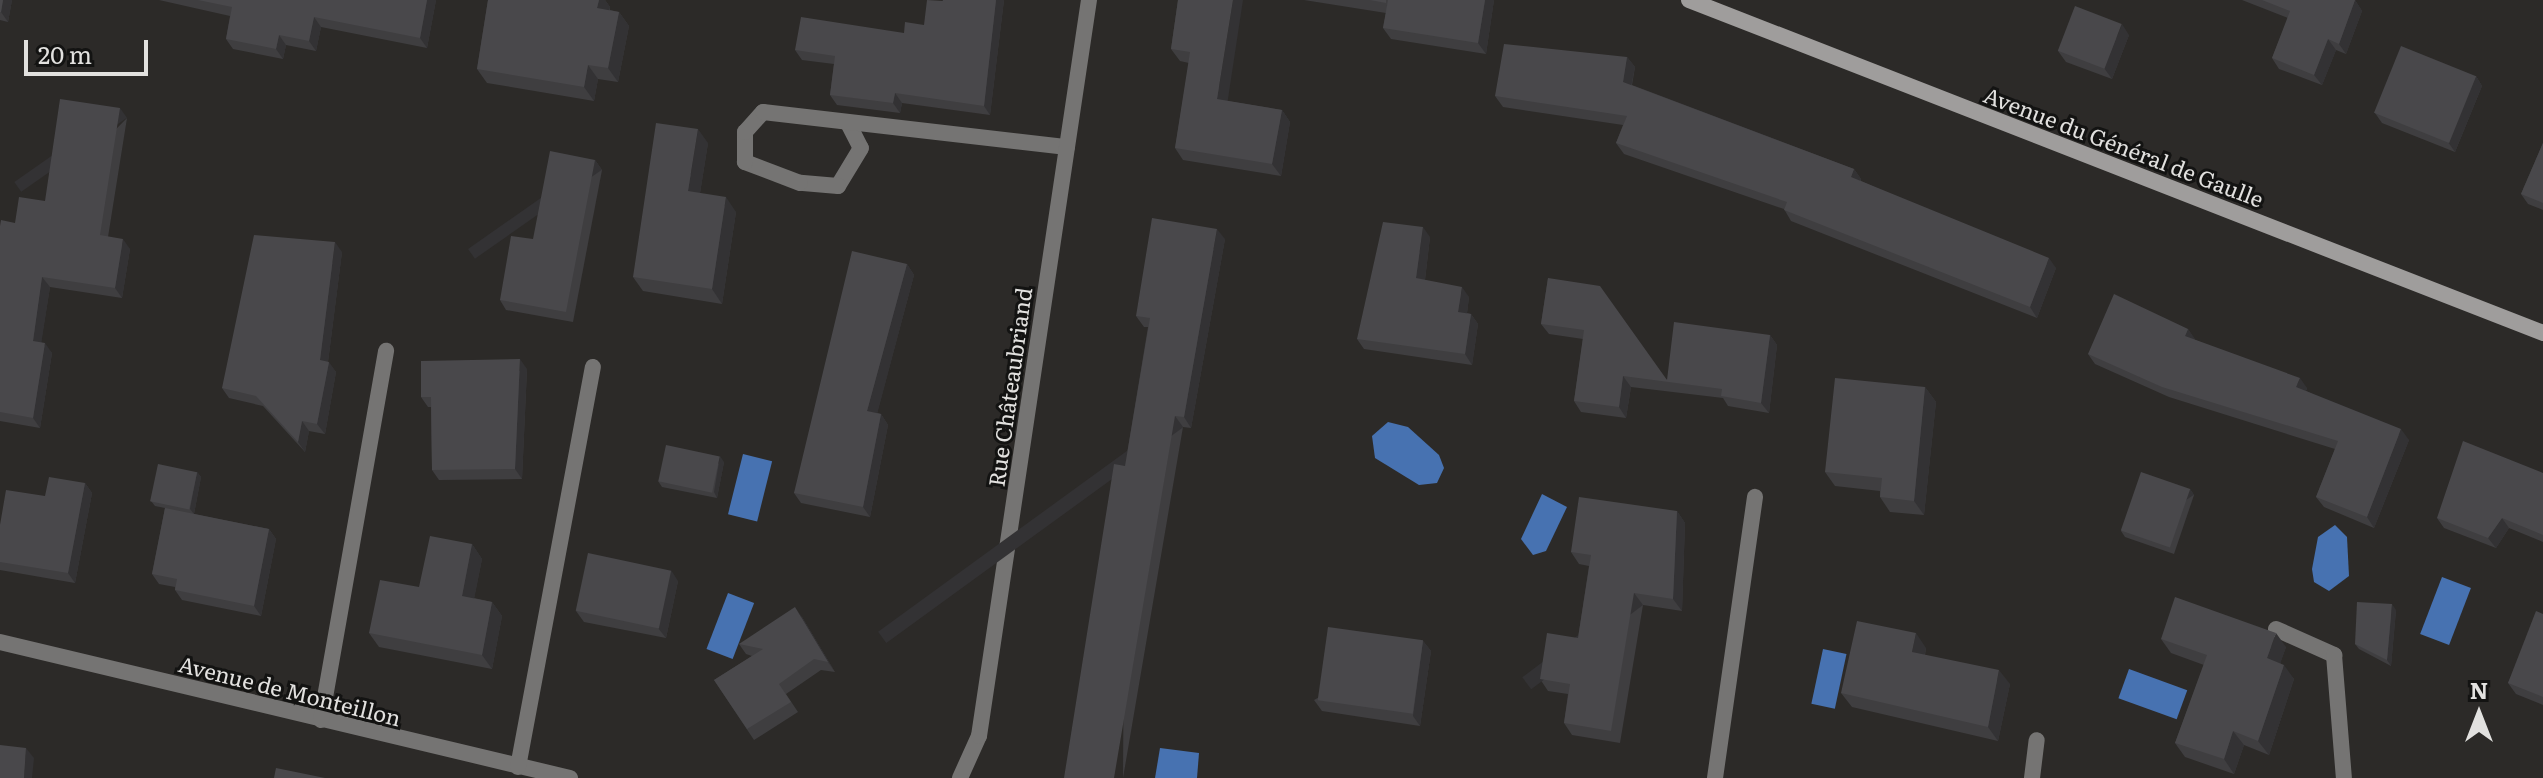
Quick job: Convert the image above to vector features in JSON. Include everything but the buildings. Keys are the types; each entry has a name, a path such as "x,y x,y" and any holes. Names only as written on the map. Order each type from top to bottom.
{"main road":[{"name":"Avenue du Général de Gaulle","path":"1689,0 2543,333"}],"street":[{"name":"Rue Châteaubriand","path":"960,778 979,736 1089,0"},
{"path":"848,123 861,148 838,186 800,183 745,162 745,132 763,112 1067,147"},
{"path":"321,720 386,351"},
{"path":"518,767 593,367"},
{"path":"1715,778 1755,497"},
{"path":"2276,629 2334,655 2344,778"},
{"name":"Avenue de Monteillon","path":"0,642 518,767 544,776 570,778"},
{"path":"2032,778 2037,740"}],"water":[{"path":"1388,422 1408,427 1439,455 1444,468 1437,483 1419,485 1375,458 1372,436"},
{"path":"743,454 772,461 757,521 728,514"},
{"path":"1542,494 1567,507 1546,551 1533,555 1521,539"},
{"path":"2335,525 2347,537 2349,576 2329,591 2314,582 2312,569 2318,537"},
{"path":"2442,577 2471,588 2449,645 2420,634"},
{"path":"728,593 754,603 733,659 706,649"},
{"path":"1823,649 1846,654 1835,709 1811,704"},
{"path":"2129,669 2187,690 2177,719 2118,698"},
{"path":"1160,748 1199,753 1197,778 1155,778"}]}
